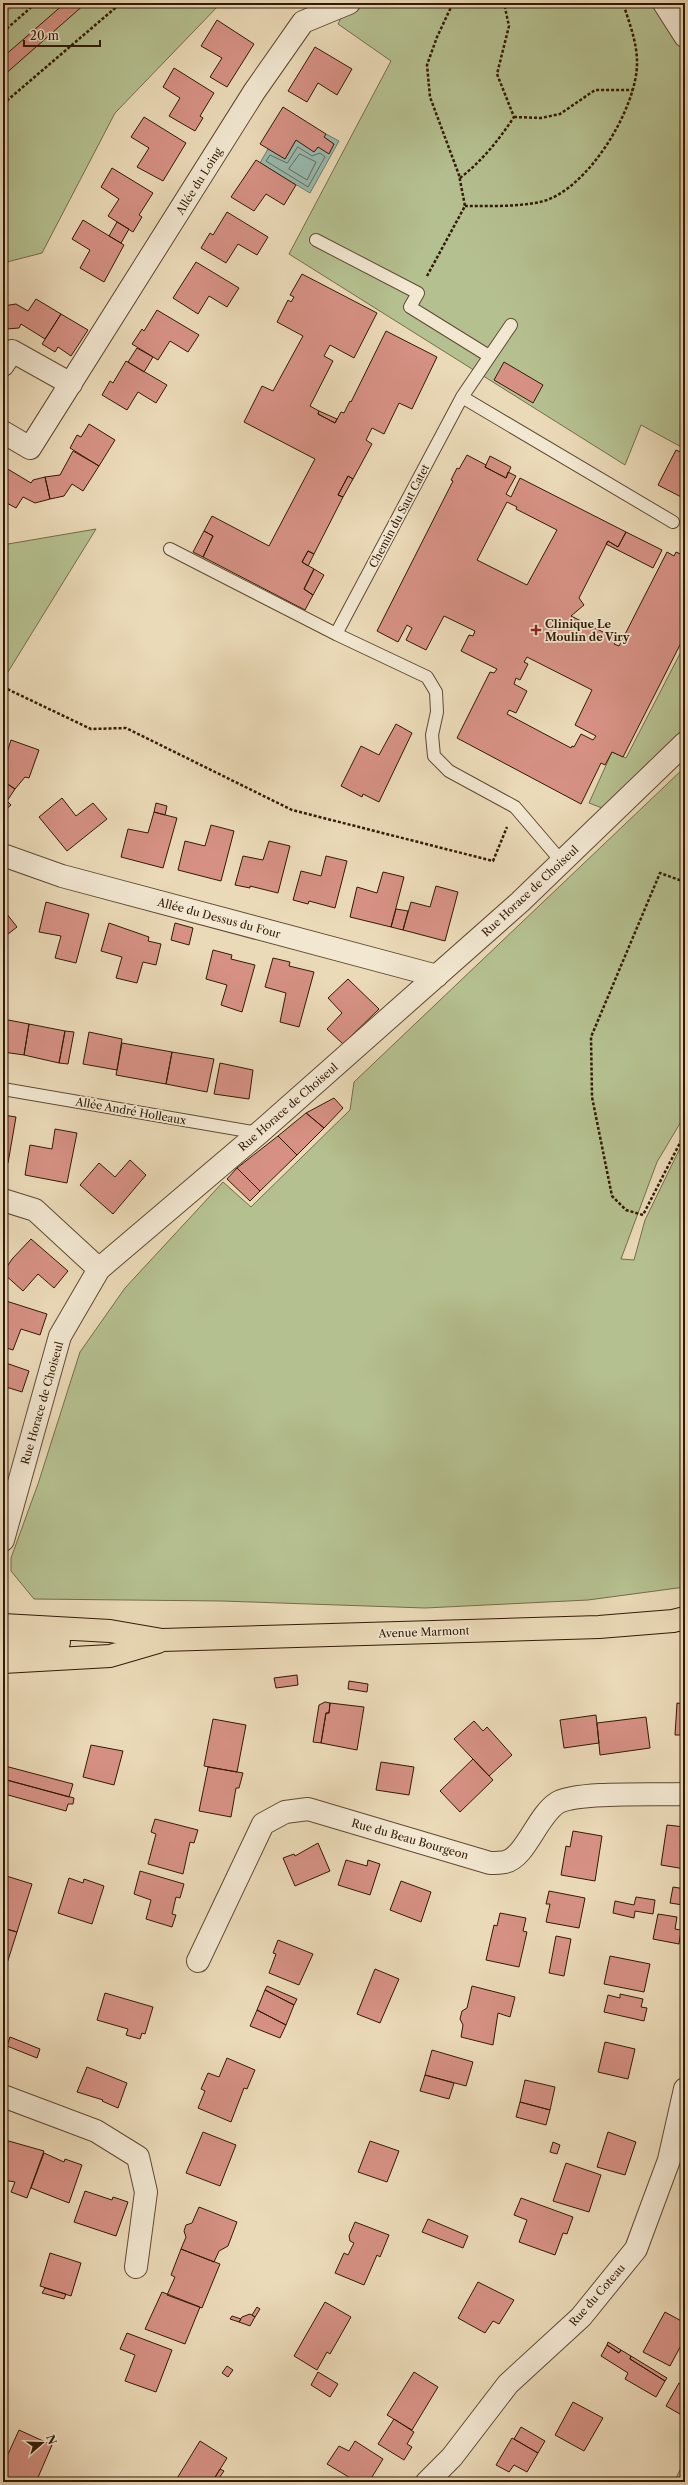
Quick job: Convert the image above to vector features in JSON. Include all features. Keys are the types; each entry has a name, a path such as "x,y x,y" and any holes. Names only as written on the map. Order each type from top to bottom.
{"main road":[{"name":"Avenue Marmont","path":"3,1625 110,1631 162,1640 599,1627 681,1621"},
{"name":"Avenue Marmont","path":"3,1642 65,1642 110,1631"},
{"name":"Avenue Marmont","path":"3,1662 110,1656 162,1640"}],"street":[{"name":"Allée du Loing","path":"3,432 30,448 254,92 303,22 349,3"},
{"path":"664,3 685,36"},
{"path":"3,365 12,351 71,384"},
{"name":"Rue Horace de Choiseul","path":"3,1540 60,1336 99,1269 259,1133 437,976 562,862 685,743"},
{"name":"Allée du Dessus du Four","path":"3,855 62,876 437,976"},
{"path":"3,1200 35,1210 99,1269"},
{"name":"Rue du Beau Bourgeon","path":"198,1961 263,1824 285,1812 308,1809 490,1863 506,1862 519,1854 538,1823 557,1803 581,1797 685,1794"},
{"name":"Rue du Coteau","path":"427,2482 452,2457 508,2384 581,2317 636,2249 677,2164 685,2089"},
{"path":"3,2096 96,2131 138,2156 146,2192 136,2267"}],"lane":[{"path":"316,240 418,292 410,307 489,356"},
{"name":"Chemin du Saut Catet","path":"336,634 462,397 511,324"},
{"path":"462,397 673,522"},
{"path":"170,549 336,634 427,677 436,692 437,712 432,735 434,756 449,771 515,807 562,862"},
{"name":"Allée André Holleaux","path":"3,1088 259,1133"}],"path":[{"path":"3,32 36,3"},
{"path":"3,104 121,3"},
{"path":"418,292 464,206 460,178 430,97 427,65 437,38 453,3"},
{"path":"504,3 509,26 497,74 514,117"},
{"path":"464,206 496,206 541,202 564,191 590,166 609,142 633,90 637,62 631,28 623,3"},
{"path":"514,117 541,118 560,114 595,90 633,90"},
{"path":"460,178 480,163 500,138 514,117"},
{"path":"3,687 90,729 126,728 292,810 493,861 515,807"},
{"path":"685,882 660,873 591,1037 592,1097 612,1196 626,1210 643,1215 685,1133"}],"green space":[{"path":"16,3 221,3 115,113 42,253 3,263 3,15"},
{"path":"321,3 664,3 685,36 685,449 641,425 625,465 289,254 391,61 338,24 347,6"},
{"path":"96,529 3,680 3,541 8,544"},
{"path":"685,644 685,732 602,808 589,803 612,752 626,758"},
{"path":"685,767 685,1115 657,1162 621,1259 634,1260 645,1220 685,1138 685,1587 588,1600 425,1608 222,1601 34,1599 11,1571 11,1558 38,1484 80,1352 125,1288 223,1182 251,1207 350,1110 354,1082"},
{"path":"685,2460 685,2482 674,2482"}],"water":[{"path":"326,134 339,141 310,193 260,163 268,149 285,159 296,140 314,152 318,147 329,153 334,144 324,137"}],"building":[{"path":"65,3 86,3 3,76 3,57"},
{"path":"217,20 254,44 227,87 210,77 222,58 201,46"},
{"path":"315,47 352,69 337,95 318,83 307,102 288,91"},
{"path":"174,68 214,93 200,116 203,118 195,131 169,116 180,98 163,87"},
{"path":"283,107 326,134 324,137 334,144 329,154 318,147 314,152 296,140 285,159 260,144"},
{"path":"144,117 186,143 163,181 137,167 149,148 131,137"},
{"path":"256,160 296,185 284,205 266,194 254,211 231,197"},
{"path":"112,168 153,193 139,215 142,217 133,232 108,216 119,199 101,187"},
{"path":"227,212 268,237 257,255 238,244 226,263 201,248 210,233 213,235"},
{"path":"83,220 124,245 104,282 80,268 90,250 72,239"},
{"path":"117,222 129,229 121,243 109,236"},
{"path":"196,262 239,288 227,307 209,296 198,314 173,298"},
{"path":"302,274 377,313 354,358 330,345 324,356 333,361 310,406 319,411 318,414 335,423 341,412 344,413 350,401 351,402 386,331 437,357 412,409 399,403 384,434 372,428 366,440 372,444 353,479 348,476 338,495 343,497 314,554 308,551 302,562 314,569 304,589 313,595 305,610 203,557 213,536 204,531 212,516 269,546 315,459 244,422 262,386 273,391 303,336 277,322 288,300 291,302 294,297 290,295"},
{"path":"36,299 61,314 45,339 21,324 19,328 7,329 3,306 16,304 28,311"},
{"path":"157,310 199,335 188,352 170,341 158,360 132,344 142,329 144,331"},
{"path":"3,311 7,329 3,330"},
{"path":"61,314 88,330 71,356 58,347 55,352 42,344"},
{"path":"137,348 153,357 144,372 128,362"},
{"path":"126,361 167,385 156,403 138,392 127,410 102,395 110,381 113,383"},
{"path":"504,362 543,385 533,403 494,380"},
{"path":"319,411 337,419 335,423 318,414"},
{"path":"89,424 115,440 99,466 70,448 77,435 81,437"},
{"path":"676,450 685,454 685,499 658,485"},
{"path":"73,451 99,466 83,491 72,484 64,496 50,499 45,477 60,475"},
{"name":"Clinique Le Moulin de Viry","path":"467,455 506,478 508,472 516,476 506,494 511,497 520,478 626,532 618,547 608,541 579,598 584,605 571,616 617,639 614,644 619,646 667,552 674,556 676,552 685,556 685,635 623,757 612,752 605,765 601,763 581,804 457,738 490,672 494,673 497,669 461,651 469,635 473,636 475,631 444,616 426,650 406,640 412,628 407,625 398,642 377,631 453,481 451,480 457,468 459,469","holes":["507,502 517,507 516,509 557,530 527,585 477,560","527,657 592,690 575,725 596,736 593,740 581,734 574,747 572,746 571,748 507,714 509,710 516,713 527,691 514,684 516,678 520,680 528,664 524,662"]},
{"path":"490,456 511,467 506,478 485,467"},
{"path":"6,468 31,483 33,480 45,477 50,499 35,503 23,497 16,508 3,501 3,473"},
{"path":"348,476 353,479 343,497 338,495"},
{"path":"204,531 213,536 203,557 193,552"},
{"path":"626,532 662,550 653,568 606,544 608,541 618,547"},
{"path":"308,551 314,554 308,566 302,562"},
{"path":"314,569 324,575 313,595 304,589"},
{"path":"396,724 412,733 379,802 363,794 362,797 341,786 361,746 379,755"},
{"path":"11,740 39,750 29,778 25,777 15,789 3,781 3,765"},
{"path":"3,781 15,789 7,801 11,805 3,812"},
{"path":"62,798 76,816 93,803 107,819 67,851 39,817"},
{"path":"156,803 167,806 165,815 154,812"},
{"path":"154,812 177,818 163,868 121,857 128,829 148,833"},
{"path":"211,825 234,831 221,881 178,870 185,841 205,846"},
{"path":"269,841 290,846 278,893 250,886 250,888 235,885 243,856 263,860"},
{"path":"326,856 347,861 335,908 309,901 308,904 293,900 301,871 321,876"},
{"path":"383,872 404,877 391,927 350,917 357,887 377,893"},
{"path":"436,886 458,892 445,941 403,930 411,902 430,907"},
{"path":"46,902 89,914 76,963 55,958 61,936 39,932"},
{"path":"3,909 17,927 3,938"},
{"path":"396,909 408,911 403,930 391,927"},
{"path":"109,923 149,937 148,941 161,944 156,965 143,962 137,983 116,978 122,957 101,951"},
{"path":"175,923 193,928 189,945 171,940"},
{"path":"213,950 232,955 231,959 255,965 242,1012 221,1005 227,985 206,979"},
{"path":"273,958 290,962 289,966 314,972 299,1027 280,1022 286,993 265,987"},
{"path":"348,979 379,1009 343,1044 327,1029 342,1013 328,998"},
{"path":"3,1019 29,1024 24,1055 3,1052"},
{"path":"29,1024 65,1031 59,1063 24,1055"},
{"path":"65,1031 74,1032 68,1064 59,1063"},
{"path":"89,1032 122,1039 117,1070 83,1064"},
{"path":"122,1043 172,1052 166,1084 116,1075"},
{"path":"172,1052 214,1059 207,1092 166,1084"},
{"path":"220,1063 253,1070 249,1099 214,1094"},
{"path":"334,1098 343,1108 324,1128 306,1113"},
{"path":"306,1113 324,1128 297,1155 278,1136"},
{"path":"3,1115 16,1117 8,1163 3,1162"},
{"path":"55,1129 77,1133 67,1183 25,1175 30,1145 52,1149"},
{"path":"278,1136 297,1155 260,1191 237,1168"},
{"path":"130,1160 146,1175 113,1214 80,1185 99,1163 115,1177"},
{"path":"237,1168 260,1191 250,1201 227,1179"},
{"path":"31,1239 68,1271 54,1288 38,1274 23,1291 3,1273 12,1259"},
{"path":"3,1300 47,1314 40,1335 21,1329 13,1350 3,1347"},
{"path":"3,1362 29,1371 22,1392 3,1386"},
{"path":"297,1675 298,1685 276,1688 274,1678"},
{"path":"349,1681 368,1684 367,1692 348,1689"},
{"path":"325,1702 330,1703 329,1713 326,1713 321,1743 313,1742 319,1705"},
{"path":"330,1703 364,1707 357,1750 321,1743 326,1713 329,1713"},
{"path":"677,1703 685,1704 685,1735 675,1735"},
{"path":"596,1715 599,1743 564,1748 560,1720"},
{"path":"646,1717 650,1748 600,1755 597,1723"},
{"path":"213,1719 246,1725 237,1772 204,1766"},
{"path":"474,1721 483,1731 487,1727 512,1755 489,1776 454,1739"},
{"path":"91,1745 123,1751 114,1785 83,1777"},
{"path":"473,1759 493,1780 460,1812 440,1791"},
{"path":"381,1762 414,1767 409,1795 376,1790"},
{"path":"5,1766 73,1784 69,1797 3,1779"},
{"path":"208,1767 243,1773 239,1788 236,1788 231,1817 199,1811"},
{"path":"3,1779 74,1798 73,1804 68,1804 66,1811 8,1795 6,1798 3,1797"},
{"path":"155,1819 198,1830 194,1843 190,1842 183,1874 148,1864 156,1834 151,1832"},
{"path":"667,1825 685,1827 685,1869 661,1865"},
{"path":"573,1831 602,1836 595,1881 561,1875 566,1846 570,1847"},
{"path":"318,1843 330,1871 295,1886 283,1858 294,1854 295,1856"},
{"path":"346,1860 367,1866 368,1860 380,1864 370,1895 338,1885"},
{"path":"140,1871 184,1884 180,1898 176,1897 172,1914 176,1915 172,1927 146,1919 151,1900 134,1894"},
{"path":"3,1875 32,1884 17,1932 3,1928"},
{"path":"69,1878 83,1883 84,1879 104,1886 92,1924 58,1913"},
{"path":"401,1881 431,1892 421,1922 390,1910"},
{"path":"673,1887 685,1889 683,1905 670,1903"},
{"path":"549,1891 585,1898 579,1928 546,1922 550,1904 546,1904"},
{"path":"636,1897 655,1900 653,1914 635,1911 634,1918 613,1913 615,1901 634,1905"},
{"path":"500,1913 526,1918 523,1931 527,1932 519,1967 486,1960 494,1925 497,1926"},
{"path":"658,1914 677,1917 675,1929 681,1930 679,1944 653,1939"},
{"path":"3,1928 17,1932 3,1976"},
{"path":"556,1936 571,1939 564,1976 549,1973"},
{"path":"278,1940 313,1954 299,1985 269,1973 276,1954 273,1953"},
{"path":"610,1956 650,1964 644,1992 604,1984"},
{"path":"375,1969 399,1979 380,2023 357,2014"},
{"path":"267,1986 297,1999 294,2005 265,1990"},
{"path":"472,1986 515,1997 510,2017 498,2013 493,2045 461,2037 463,2025 460,2019 462,2011 467,2008"},
{"path":"265,1990 294,2005 286,2025 257,2010"},
{"path":"105,1993 153,2007 145,2034 142,2033 140,2039 126,2035 128,2029 97,2020"},
{"path":"620,1994 643,1999 641,2007 647,2008 644,2021 604,2012 608,1995 620,1998"},
{"path":"257,2010 286,2025 280,2038 250,2026"},
{"path":"10,2037 40,2049 37,2058 7,2046"},
{"path":"605,2042 635,2049 628,2079 598,2072"},
{"path":"432,2050 473,2062 466,2086 425,2075"},
{"path":"227,2058 255,2070 247,2089 244,2088 231,2122 198,2108 205,2091 201,2089 208,2073 219,2077"},
{"path":"87,2067 127,2083 118,2108 102,2101 103,2100 77,2092"},
{"path":"425,2075 454,2083 449,2099 420,2091"},
{"path":"525,2080 555,2087 550,2110 520,2102"},
{"path":"520,2102 550,2110 546,2125 516,2117"},
{"path":"203,2132 236,2145 220,2186 186,2173"},
{"path":"608,2132 636,2142 625,2175 597,2167"},
{"path":"5,2140 44,2151 27,2198 11,2192 15,2182 3,2180 3,2147"},
{"path":"370,2141 399,2151 387,2182 358,2172"},
{"path":"553,2142 560,2145 557,2154 550,2152"},
{"path":"44,2153 64,2162 65,2159 82,2165 69,2203 31,2188"},
{"path":"566,2163 601,2175 589,2212 553,2201"},
{"path":"85,2191 112,2200 113,2197 128,2202 116,2236 74,2222"},
{"path":"521,2198 573,2217 567,2234 563,2233 555,2255 519,2242 527,2220 514,2215"},
{"path":"199,2207 237,2222 228,2246 219,2251 214,2262 181,2249 186,2237 184,2231 186,2225 192,2223"},
{"path":"428,2219 468,2236 463,2248 422,2232"},
{"path":"355,2222 389,2235 380,2257 377,2255 364,2285 335,2273 344,2253 348,2255 354,2243 350,2241 349,2236"},
{"path":"181,2249 220,2264 202,2308 167,2295 175,2277 171,2275"},
{"path":"50,2253 81,2263 71,2296 40,2286"},
{"path":"478,2282 514,2300 499,2324 493,2321 485,2333 458,2318"},
{"path":"45,2288 66,2294 64,2299 42,2293"},
{"path":"162,2292 200,2307 185,2344 145,2329"},
{"path":"325,2302 351,2317 330,2354 327,2352 317,2370 294,2356"},
{"path":"257,2307 260,2309 255,2317 252,2315"},
{"path":"665,2312 685,2323 685,2338 670,2366 643,2352"},
{"path":"250,2314 255,2317 250,2326 239,2322 242,2317"},
{"path":"232,2316 241,2319 239,2322 230,2319"},
{"path":"127,2333 172,2350 156,2392 125,2381 135,2355 120,2349"},
{"path":"608,2342 621,2350 619,2353 607,2345"},
{"path":"607,2345 619,2353 621,2350 631,2356 630,2359 665,2381 656,2397 625,2379 628,2373 601,2356"},
{"path":"631,2356 667,2378 665,2381 630,2359"},
{"path":"227,2366 233,2370 228,2377 222,2373"},
{"path":"318,2372 338,2384 330,2397 311,2385"},
{"path":"414,2372 438,2387 412,2430 387,2415"},
{"path":"679,2383 685,2386 685,2417 666,2406"},
{"path":"573,2402 603,2418 584,2451 555,2435"},
{"path":"394,2419 414,2432 407,2444 412,2447 404,2460 378,2444"},
{"path":"521,2427 545,2441 538,2453 514,2439"},
{"path":"19,2430 52,2445 36,2482 3,2482 3,2465"},
{"path":"512,2438 538,2453 527,2472 514,2465 509,2472 496,2465"},
{"path":"200,2441 227,2458 214,2479 218,2482 179,2482 176,2480"},
{"path":"355,2441 383,2459 369,2482 357,2482 327,2464 339,2446 349,2451"},
{"path":"220,2469 224,2471 217,2481 214,2479"}],"place":[{"name":"Clinique Le Moulin de Viry","path":"536,630"}]}
